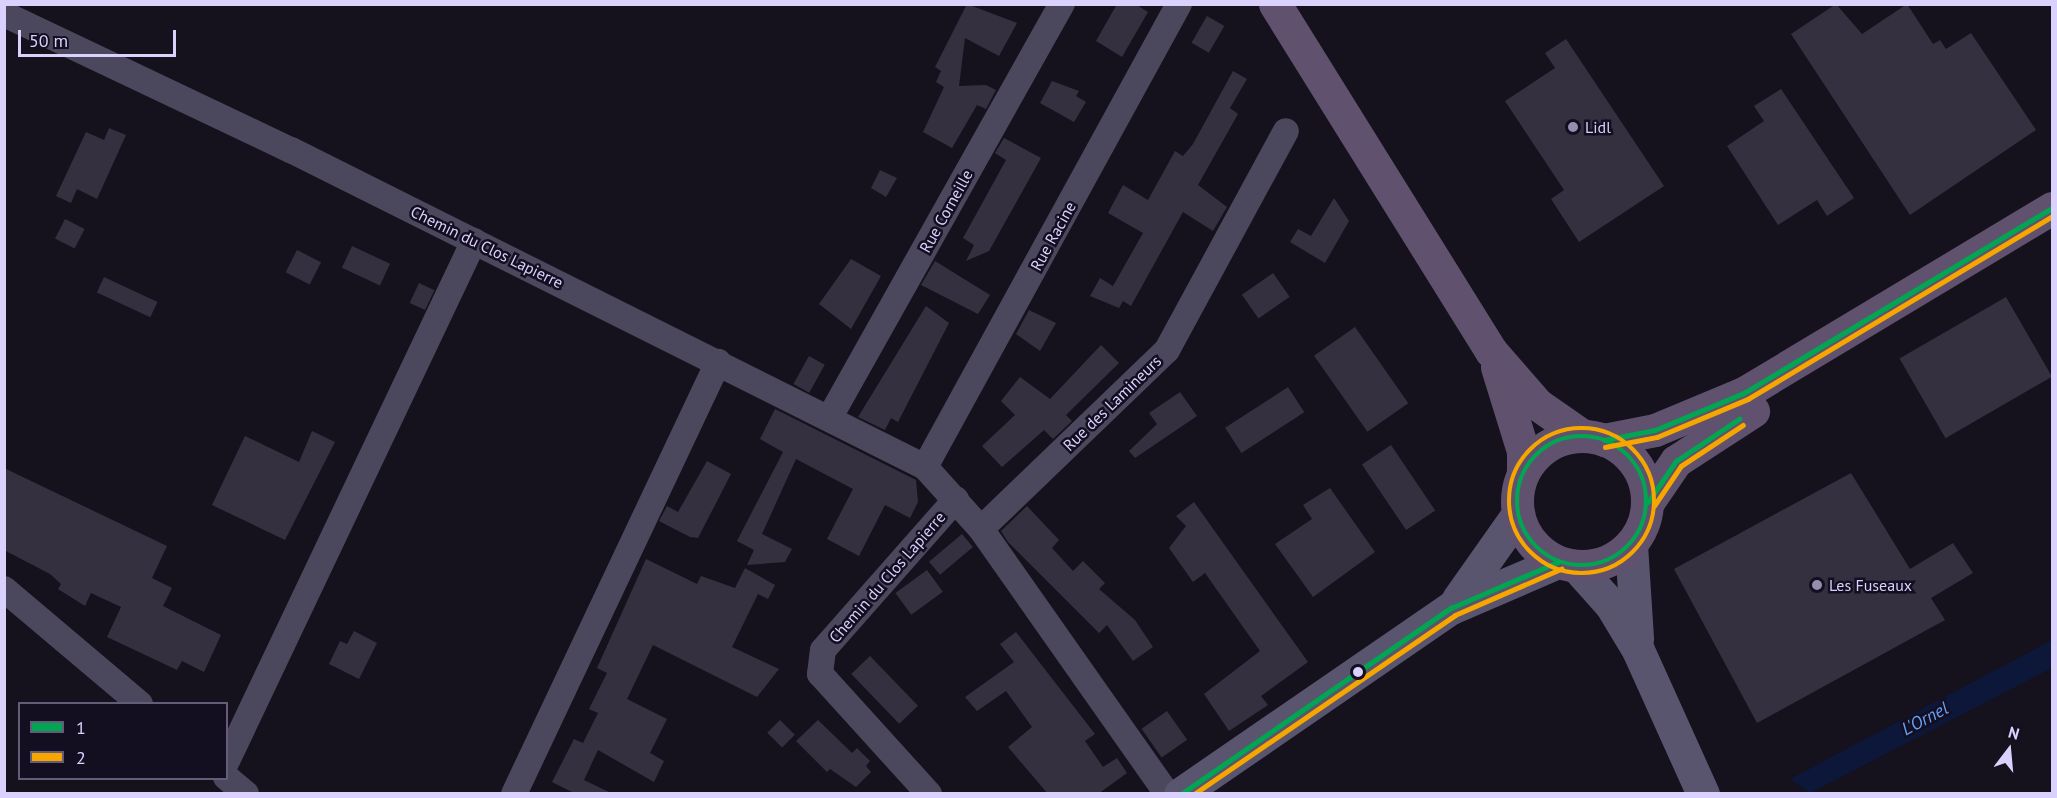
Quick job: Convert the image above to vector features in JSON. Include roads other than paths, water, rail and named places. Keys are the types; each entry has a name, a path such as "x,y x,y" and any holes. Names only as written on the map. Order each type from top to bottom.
{"main road":[{"path":"1275,4 1491,351 1537,404 1636,464 1648,502"},
{"path":"1523,473 1548,446 1655,430 1744,393 2052,208"},
{"path":"1638,650 1632,545 1648,502 1676,461 1700,442 2052,232"},
{"path":"1451,608 1518,514 1523,473 1515,417 1491,351"},
{"path":"1518,514 1532,543 1567,564 1611,605 1638,650 1703,794"},
{"path":"1180,794 1451,608 1567,564 1606,562 1632,545"}],"street":[{"name":"Rue Corneille","path":"830,417 1062,4"},
{"name":"Rue Racine","path":"925,467 1179,4"},
{"name":"Chemin du Clos Lapierre","path":"4,14 474,241 830,417 925,467 981,529 1167,794"},
{"name":"Rue des Lamineurs","path":"981,529 1167,350 1286,131"},
{"path":"228,759 474,241"},
{"path":"514,794 718,362"},
{"name":"Chemin du Clos Lapierre","path":"929,794 820,674 823,650 956,499"},
{"path":"4,588 138,702"},
{"path":"228,779 246,794"}],"water":[{"name":"L'Ornel","path":"2052,640 2052,668 1810,793 1790,779"}],"place":[{"name":"Lidl","path":"1573,127"},
{"name":"Les Fuseaux","path":"1817,585"}]}
